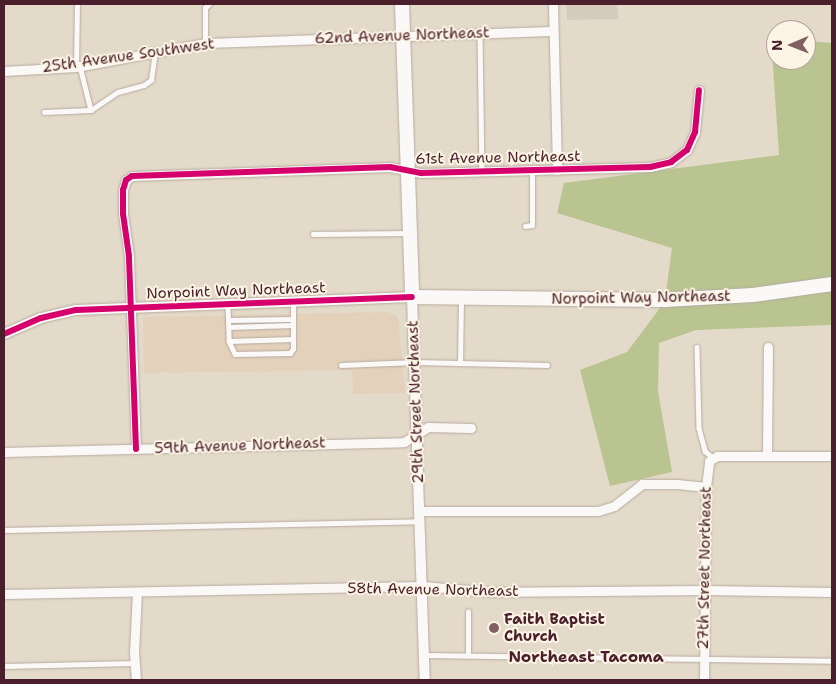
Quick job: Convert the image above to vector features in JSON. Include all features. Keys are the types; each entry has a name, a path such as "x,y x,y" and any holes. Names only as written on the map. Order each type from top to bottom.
{"main road":[{"name":"29th Street Northeast","path":"402,4 412,297"},
{"name":"Norpoint Way Northeast","path":"412,297 694,299 753,295 832,284"}],"street":[{"path":"553,4 558,170"},
{"name":"62nd Avenue Northeast","path":"251,41 553,31"},
{"name":"25th Avenue Southwest","path":"4,71 78,67 206,43 251,41"},
{"name":"61st Avenue Northeast","path":"131,307 129,256 123,214 123,190 126,180 138,174 390,167 407,172 420,173 650,167 671,162 687,150 695,132 700,90"},
{"name":"Norpoint Way Northeast","path":"4,334 41,318 76,310 412,297"},
{"name":"29th Street Northeast","path":"412,297 426,680"},
{"path":"131,307 136,449"},
{"path":"767,456 768,347"},
{"name":"59th Avenue Northeast","path":"4,452 404,442 417,436 428,427 472,428"},
{"path":"712,458 716,456 832,456"},
{"name":"27th Street Northeast","path":"704,680 706,488 708,466 712,458"},
{"path":"420,516 598,511 614,506 642,484 677,484 706,488"},
{"name":"58th Avenue Northeast","path":"4,594 423,586 491,592 706,590 832,592"},
{"path":"136,680 134,662 137,592"}],"lane":[{"path":"77,4 78,67 90,110"},
{"path":"206,43 205,8 209,4"},
{"path":"480,33 482,172"},
{"path":"44,112 90,110 118,92 144,85 151,80 155,52"},
{"path":"525,226 532,224 532,171"},
{"path":"313,234 410,233"},
{"path":"460,363 461,298"},
{"path":"228,305 230,341 235,354 290,353 293,349 293,301"},
{"path":"228,320 293,322"},
{"path":"229,327 293,322"},
{"path":"230,341 293,339"},
{"path":"697,346 699,428 705,451 712,458"},
{"path":"341,366 415,362 547,365"},
{"path":"4,530 420,516"},
{"path":"468,612 468,656"},
{"path":"425,655 832,661"},
{"path":"4,666 134,662"}],"shaded area":[{"path":"566,4 617,4 618,19 567,20"},
{"path":"388,312 398,317 405,393 353,394 352,370 144,373 143,317"}],"green space":[{"path":"816,42 832,43 832,325 696,330 659,343 658,391 672,472 610,486 580,370 627,352 665,300 672,248 557,213 564,183 779,155 773,70 816,70"}],"cycle path":[{"path":"136,449 129,256 123,214 123,190 126,180 132,176 390,167 421,173 650,167 671,162 687,150 695,132 699,90"},
{"path":"4,334 41,318 76,310 412,297"}],"place":[{"name":"Faith Baptist Church","path":"494,628"}],"district":[{"name":"Northeast Tacoma","path":"586,657"}]}
